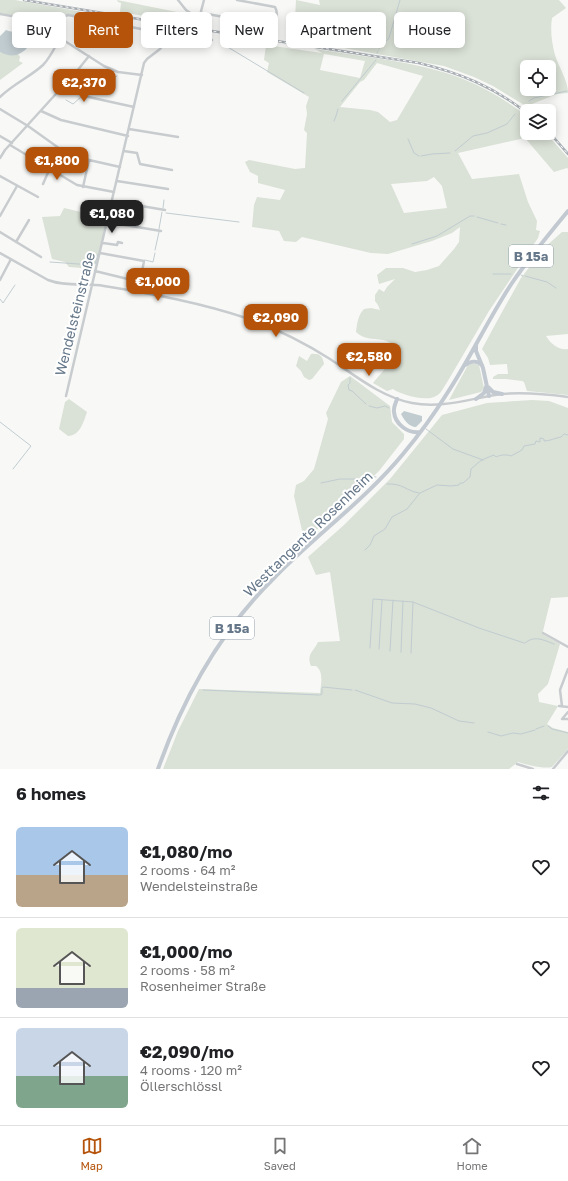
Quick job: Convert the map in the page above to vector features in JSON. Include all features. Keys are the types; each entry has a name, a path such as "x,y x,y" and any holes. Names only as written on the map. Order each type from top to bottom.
{"highway":[{"name":"B 15a","path":"464,365 513,283 539,246 568,211"},
{"path":"476,343 477,354 482,365 489,396"},
{"path":"464,365 475,361 482,365"},
{"name":"Westtangente Rosenheim","path":"158,769 185,705 200,677 232,628 275,577 365,495 393,466 420,432 446,395 464,365"},
{"path":"487,385 490,390 502,394"},
{"path":"476,399 484,393 487,385"},
{"path":"397,399 394,409 396,419 409,432 412,443"},
{"path":"409,432 420,432"}],"street":[{"path":"178,0 189,12"},
{"path":"202,12 204,0"},
{"path":"212,15 273,26 275,24 277,9 274,6 237,0"},
{"path":"0,14 12,16"},
{"path":"66,16 141,28"},
{"path":"66,42 104,66 118,72 142,75"},
{"path":"0,97 14,85 32,74 44,63 54,48"},
{"name":"Wendelsteinstraße","path":"66,396 144,64 147,59 160,48"},
{"path":"73,76 89,56"},
{"path":"0,158 64,85 67,84 84,96 134,107"},
{"path":"0,109 28,126 63,151 89,160 120,167"},
{"path":"41,111 61,120 128,136"},
{"path":"130,128 178,137"},
{"path":"0,136 66,179 83,187 114,192"},
{"path":"124,151 137,154 140,164 172,170"},
{"path":"83,187 89,160"},
{"path":"43,184 50,168"},
{"path":"0,176 38,197"},
{"path":"117,181 168,189"},
{"path":"0,216 17,186"},
{"path":"112,201 165,210"},
{"path":"16,242 29,220"},
{"path":"107,222 161,231"},
{"path":"0,232 41,256"},
{"path":"103,243 117,245 118,242 122,243"},
{"path":"0,253 54,282 92,284 157,295 207,306 250,320 277,330 317,350 378,390 397,399 431,405 447,404 502,394 531,393 568,397"},
{"path":"95,271 140,282 144,262 100,253"},
{"path":"0,280 11,259"},
{"path":"543,633 568,647"},
{"path":"568,669 560,690 560,706 568,707"},
{"path":"568,712 562,719 568,719"},
{"path":"553,769 568,751"},
{"path":"517,764 533,769"}],"shaded area":[{"path":"0,0 15,0 81,12 74,12 74,16 66,14 66,12 12,12 12,15 0,13"},
{"path":"117,0 177,12 141,12 141,15 133,14 133,12 120,12 121,3"},
{"path":"296,0 320,5 319,0 559,0 566,8 552,18 551,27 555,55 565,79 568,93 556,94 556,60 520,60 520,96 552,96 532,104 522,104 493,86 444,66 344,48 386,48 386,12 295,12"},
{"path":"6,30 12,31 12,48 27,48 19,54 4,54 0,52 0,36"},
{"path":"278,47 322,53 315,49 409,64 445,73 480,86 520,111 520,139 458,153 472,179 519,174 528,202 537,221 536,230 540,231 538,238 489,311 443,389 439,394 432,398 414,397 393,389 387,391 373,383 391,360 394,353 394,348 390,343 383,340 359,335 356,332 356,329 359,317 364,309 371,308 380,310 375,301 375,295 379,289 384,292 395,279 379,284 377,275 386,268 403,268 415,272 439,266 459,242 460,227 452,233 432,241 388,254 371,253 302,237 296,242 284,241 279,231 252,227 254,205 257,197 280,200 285,190 258,183 258,176 250,172 245,162 249,160 295,169 305,168 307,133 304,130 307,114 306,106 309,97 267,72 269,63 264,60 266,48 278,48","holes":["324,54 365,61 360,78 320,70","377,63 423,76 397,120 390,122 378,112 340,107","434,177 442,186 447,208 404,213 391,184 427,181"]},
{"path":"0,52 9,55 18,54 20,57 19,61 23,63 0,80"},
{"path":"527,140 552,140 568,158 568,169 554,172"},
{"path":"64,208 107,218 96,264 83,264 81,268 69,267 65,262 52,259 42,217 60,216"},
{"path":"562,232 568,232 568,334 546,336 555,346 561,349 568,349 568,395 527,391 524,382 522,381 493,379 493,377 498,374 508,374 507,364 490,365 488,358 482,349 521,278 544,248"},
{"path":"311,354 320,356 323,359 324,364 312,379 309,380 304,377 296,366 299,356 307,361"},
{"path":"472,363 479,365 484,388 481,392 449,400 468,365"},
{"path":"350,376 390,406 392,422 404,434 404,439 379,471 323,525 304,539 294,496 296,485 304,481 314,469 328,419 326,413 341,382"},
{"path":"69,399 87,412 83,424 76,434 68,436 59,429 65,402"},
{"path":"532,400 549,401 568,408 568,597 551,598 543,631 544,635 560,644 548,684 538,694 539,702 558,706 547,724 553,728 568,732 568,749 552,767 540,767 518,762 509,769 163,769 178,731 199,689 320,693 320,671 316,666 311,666 309,658 318,642 340,641 330,572 316,575 308,557 344,525 390,479 442,415 487,403"},
{"path":"404,411 422,416 422,421 416,427 411,426 405,421 401,414"}],"waterway":[{"path":"379,49 389,38 400,0"},
{"path":"229,48 304,93"},
{"path":"342,101 376,60"},
{"path":"84,94 98,84 117,76"},
{"path":"529,101 534,98 567,91"},
{"path":"66,100 73,104 81,97"},
{"path":"334,121 338,109"},
{"path":"455,151 473,136 487,133 507,124 515,114"},
{"path":"408,139 414,153 419,156"},
{"path":"421,156 450,153"},
{"path":"163,208 164,200"},
{"path":"159,229 162,212"},
{"path":"166,213 239,222"},
{"path":"412,244 437,236 470,216 474,216"},
{"path":"477,217 498,223"},
{"path":"501,224 506,225"},
{"path":"155,250 159,232"},
{"path":"145,260 153,262 155,253"},
{"path":"95,264 98,254"},
{"path":"50,262 93,265"},
{"path":"493,274 511,274"},
{"path":"525,276 547,282 556,288"},
{"path":"0,299 3,303 15,285"},
{"path":"350,378 350,383 348,385 349,390 366,404"},
{"path":"369,406 377,408 385,406 389,408"},
{"path":"0,422 31,446 13,469"},
{"path":"426,429 453,449 483,460"},
{"path":"365,550 370,545 374,536 385,529 392,517 407,509 420,493 437,485 451,486 463,483 470,477 471,469 481,461 494,455 496,457 503,455 511,456 522,450 524,446 535,444 536,441 540,442 540,438 546,441 561,437 564,434 568,435"},
{"path":"321,483 340,479 363,479 370,476 376,477"},
{"path":"387,484 401,486 419,493"},
{"path":"370,648 373,599 413,602 479,628 524,643"},
{"path":"379,649 382,600"},
{"path":"390,651 393,600"},
{"path":"401,652 403,601"},
{"path":"411,653 413,602"},
{"path":"525,643 535,639 554,644"},
{"path":"322,688 352,690"},
{"path":"320,695 322,694 322,689"},
{"path":"203,690 319,695"},
{"path":"355,690 392,703 415,704 431,708 459,721 474,723"},
{"path":"536,729 544,726"},
{"path":"548,726 552,729 568,733"},
{"path":"488,732 501,736 513,733 521,734 535,730"}],"railway":[{"path":"24,0 419,63 449,71 476,82 489,88 520,108"},
{"path":"556,140 568,154"}]}
